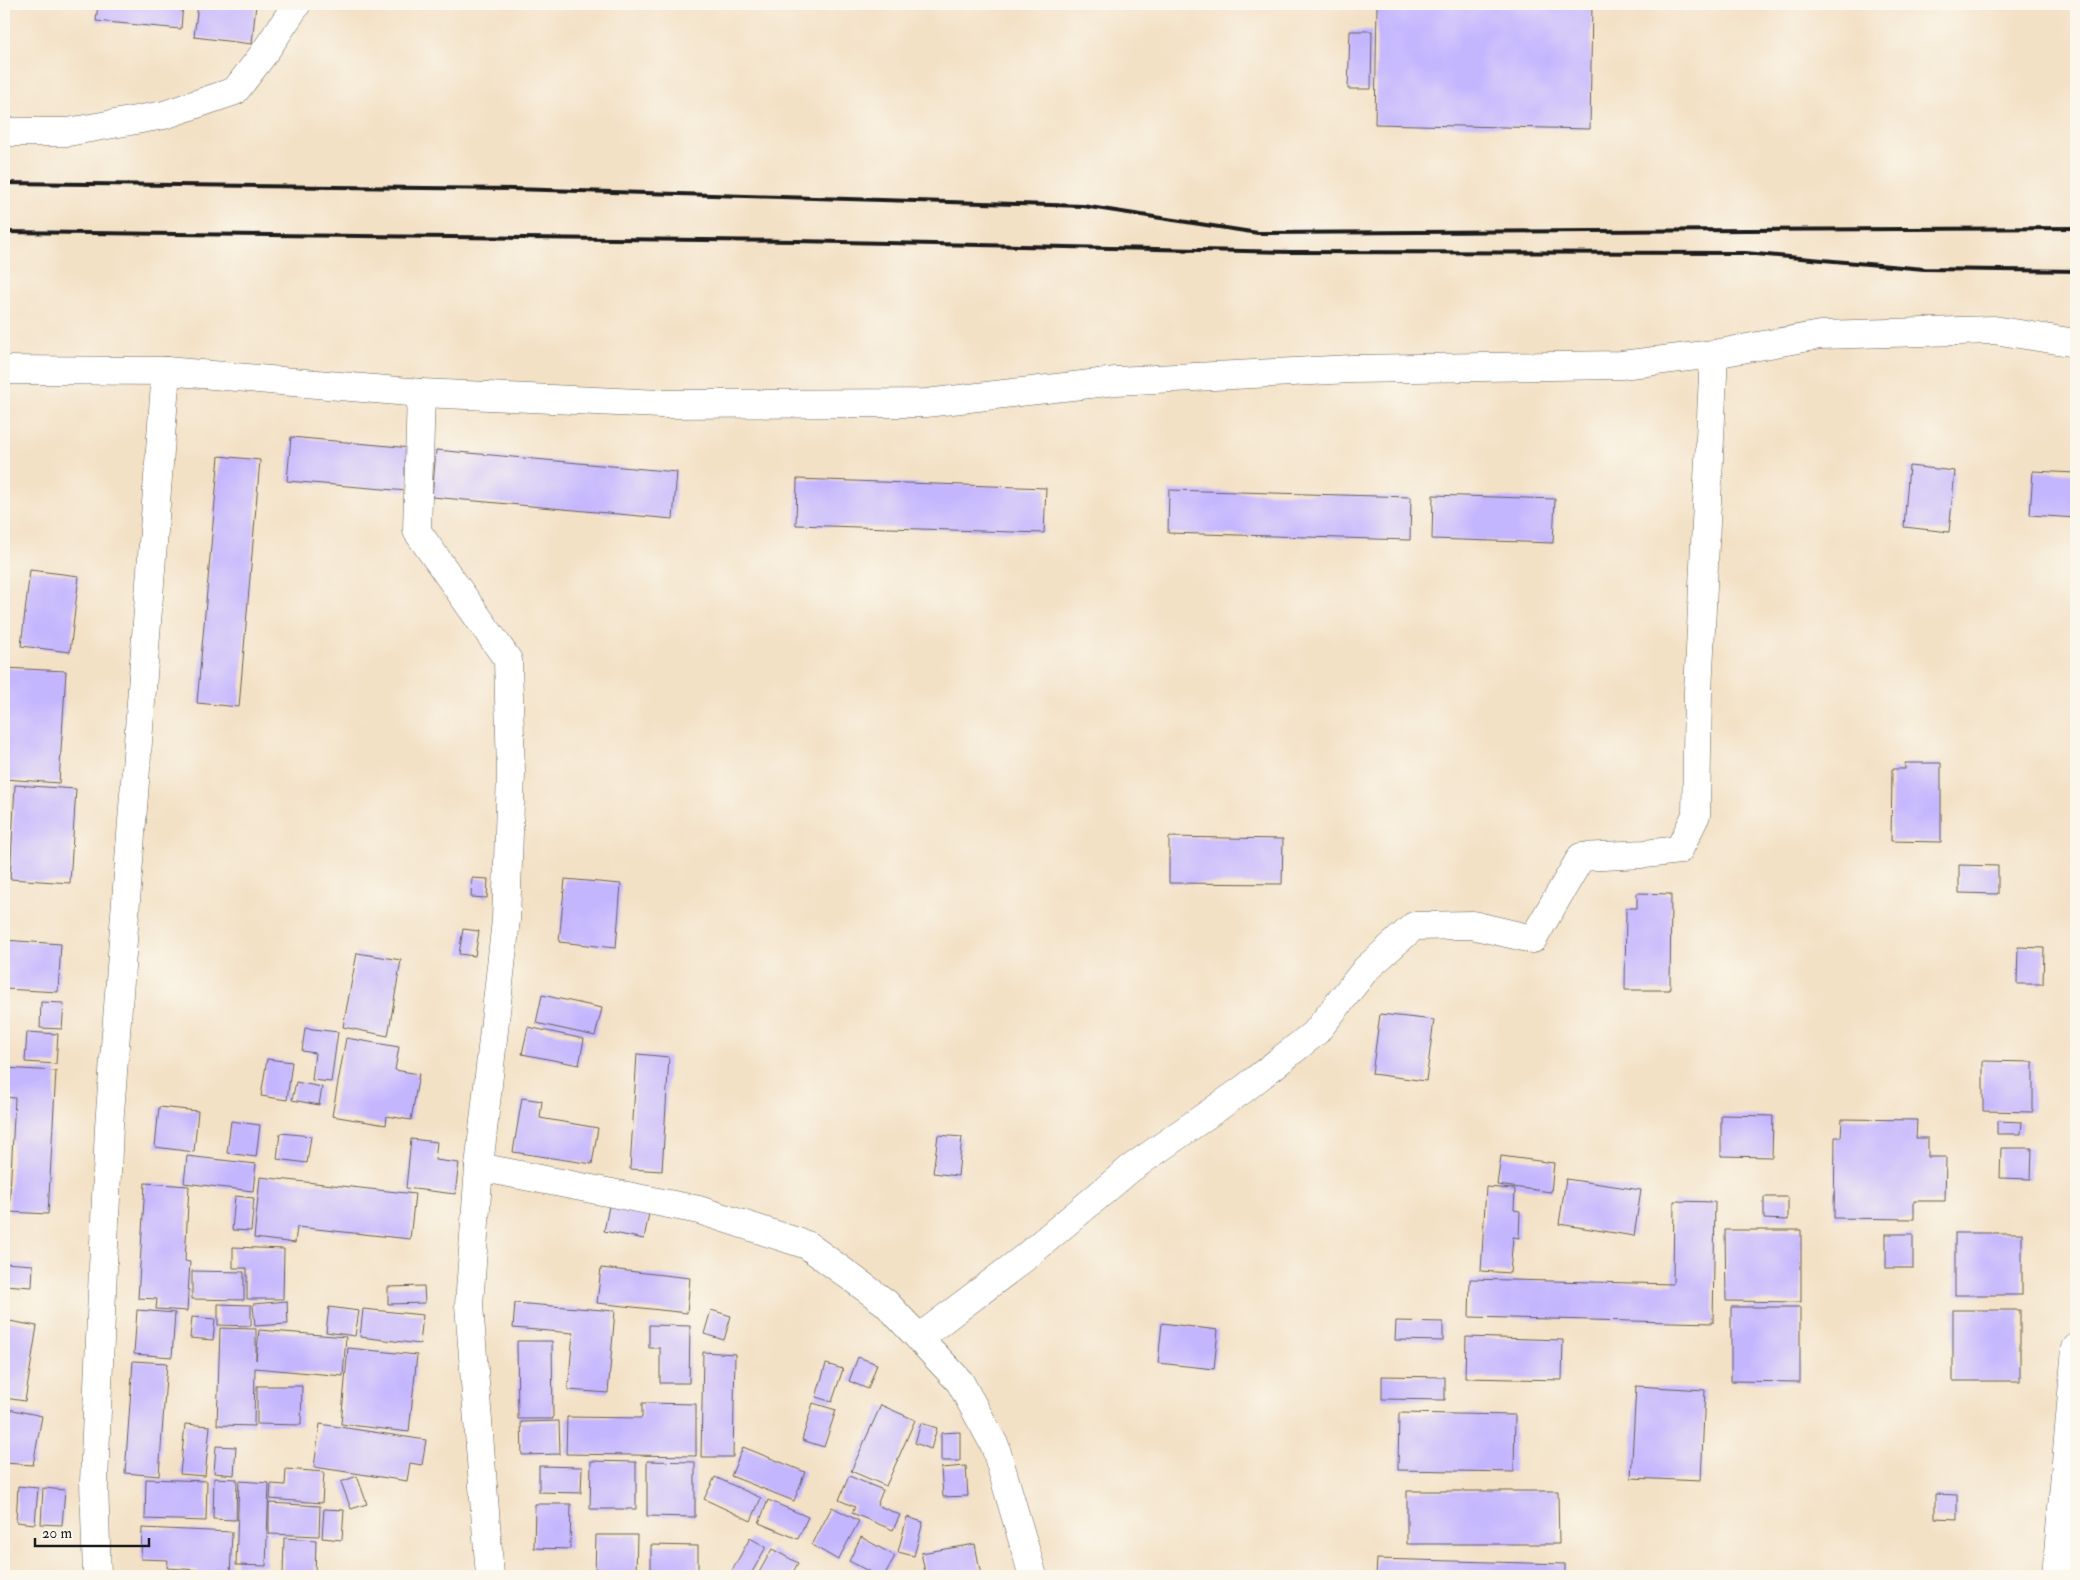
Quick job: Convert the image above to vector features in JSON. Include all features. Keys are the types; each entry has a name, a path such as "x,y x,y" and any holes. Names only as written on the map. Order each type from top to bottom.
{"street":[{"path":"4,132 68,132 164,115 235,91 262,56 296,4"},
{"path":"4,370 166,371 421,393 661,404 926,403 1116,381 1351,369 1621,365 1714,354 1820,335 1994,330 2076,343"},
{"path":"919,1338 1023,1259 1130,1169 1244,1089 1316,1032 1366,969 1414,926 1472,925 1533,939 1581,857 1645,854 1679,850 1696,815 1698,692 1714,354"},
{"path":"97,1576 94,1482 109,1126 166,371"},
{"path":"421,393 417,531 508,660 511,773 506,920 479,1167 469,1305 490,1576"},
{"path":"479,1167 699,1210 807,1245 886,1303 960,1382 995,1446 1033,1576"},
{"path":"2056,1576 2076,1348"}],"building":[{"path":"98,4 183,4 181,29 96,21"},
{"path":"198,4 256,4 252,44 194,37"},
{"path":"1377,4 1592,4 1590,129 1375,124"},
{"path":"1350,31 1372,31 1371,89 1348,89"},
{"path":"291,437 411,448 407,491 287,481"},
{"path":"436,450 677,472 673,519 432,497"},
{"path":"219,456 260,460 239,707 197,703"},
{"path":"1909,466 1955,471 1949,532 1904,527"},
{"path":"2033,471 2076,473 2076,518 2030,515"},
{"path":"797,479 1046,488 1044,533 796,525"},
{"path":"1169,490 1411,497 1410,540 1168,533"},
{"path":"1433,495 1555,499 1553,543 1432,539"},
{"path":"30,570 79,576 70,652 21,646"},
{"path":"4,668 66,671 59,783 4,779"},
{"path":"1905,763 1941,763 1941,842 1891,841 1892,769 1905,769"},
{"path":"15,785 76,789 70,883 10,879"},
{"path":"1169,837 1283,839 1282,884 1169,883"},
{"path":"1959,865 1998,866 1998,894 1959,893"},
{"path":"472,878 488,879 487,898 471,897"},
{"path":"565,879 621,884 616,948 559,942"},
{"path":"1637,893 1671,894 1670,990 1625,990 1626,908 1637,908"},
{"path":"463,929 479,931 475,956 459,954"},
{"path":"4,940 61,944 58,992 4,989"},
{"path":"2018,947 2044,948 2043,984 2017,984"},
{"path":"357,953 401,960 388,1036 343,1027"},
{"path":"542,995 602,1008 595,1036 536,1023"},
{"path":"41,1002 64,1003 62,1029 40,1028"},
{"path":"1380,1014 1434,1020 1426,1081 1372,1074"},
{"path":"528,1027 584,1039 579,1065 522,1054"},
{"path":"305,1028 338,1032 331,1082 312,1080 315,1053 302,1051"},
{"path":"27,1032 58,1034 56,1064 25,1062"},
{"path":"346,1038 399,1047 395,1070 419,1074 411,1120 387,1116 386,1125 332,1116"},
{"path":"637,1054 669,1057 662,1171 630,1169"},
{"path":"267,1059 292,1062 287,1100 261,1096"},
{"path":"1983,1061 2033,1062 2033,1112 1983,1111"},
{"path":"4,1068 56,1071 48,1214 9,1212 15,1098 4,1097"},
{"path":"296,1082 322,1087 319,1105 292,1100"},
{"path":"522,1098 542,1101 540,1118 598,1128 592,1164 513,1152"},
{"path":"159,1107 198,1111 194,1152 155,1147"},
{"path":"1721,1115 1773,1116 1772,1157 1721,1156"},
{"path":"1842,1119 1917,1120 1916,1138 1928,1138 1928,1157 1946,1157 1945,1201 1914,1201 1914,1219 1834,1218 1835,1137 1841,1137"},
{"path":"231,1121 260,1125 256,1157 227,1153"},
{"path":"1997,1121 2022,1122 2021,1134 1997,1134"},
{"path":"280,1133 311,1136 307,1163 277,1159"},
{"path":"938,1135 962,1137 958,1176 933,1173"},
{"path":"411,1139 437,1142 435,1160 459,1163 455,1194 406,1188"},
{"path":"2001,1148 2032,1148 2031,1179 2000,1178"},
{"path":"187,1156 256,1164 253,1191 184,1183"},
{"path":"1501,1156 1554,1163 1551,1192 1497,1185"},
{"path":"260,1177 415,1194 410,1239 297,1227 295,1243 254,1238"},
{"path":"1566,1179 1641,1190 1634,1236 1559,1224"},
{"path":"145,1183 189,1186 185,1261 190,1262 187,1311 156,1309 157,1299 138,1298"},
{"path":"1486,1187 1515,1189 1514,1210 1520,1211 1519,1238 1513,1237 1510,1273 1481,1271"},
{"path":"235,1196 254,1198 251,1231 232,1230"},
{"path":"1764,1197 1788,1197 1788,1220 1764,1219"},
{"path":"1674,1201 1715,1202 1713,1323 1469,1317 1470,1279 1673,1284"},
{"path":"609,1206 649,1213 644,1239 604,1231"},
{"path":"1725,1230 1801,1230 1801,1302 1726,1301"},
{"path":"1955,1233 2022,1233 2022,1295 1955,1295"},
{"path":"1886,1234 1913,1234 1913,1268 1886,1268"},
{"path":"233,1247 284,1249 283,1299 247,1299 247,1268 233,1268"},
{"path":"4,1263 33,1265 32,1287 4,1285"},
{"path":"601,1268 690,1278 687,1313 597,1303"},
{"path":"192,1271 244,1272 244,1300 192,1299"},
{"path":"424,1286 425,1303 388,1304 388,1287"},
{"path":"287,1301 288,1324 255,1326 253,1304"},
{"path":"515,1303 615,1311 608,1393 568,1390 573,1333 513,1328"},
{"path":"218,1304 251,1305 251,1326 218,1325"},
{"path":"329,1307 359,1311 355,1336 326,1332"},
{"path":"1731,1307 1800,1307 1800,1382 1731,1381"},
{"path":"363,1309 423,1315 420,1344 360,1337"},
{"path":"137,1310 175,1313 172,1357 134,1354"},
{"path":"711,1310 731,1316 724,1340 704,1334"},
{"path":"1953,1310 2020,1310 2020,1381 1953,1381"},
{"path":"192,1317 215,1319 213,1340 190,1338"},
{"path":"4,1320 37,1326 25,1401 4,1398"},
{"path":"1396,1321 1443,1322 1443,1341 1395,1340"},
{"path":"1162,1323 1218,1330 1214,1369 1158,1363"},
{"path":"649,1325 690,1326 689,1383 660,1383 660,1348 649,1348"},
{"path":"220,1328 256,1329 256,1360 259,1330 346,1337 343,1376 255,1368 254,1426 217,1425"},
{"path":"1466,1337 1563,1340 1562,1380 1465,1378"},
{"path":"517,1341 552,1341 553,1419 518,1419"},
{"path":"348,1348 417,1355 409,1432 341,1424"},
{"path":"703,1352 735,1354 733,1457 701,1457"},
{"path":"858,1357 877,1364 868,1389 849,1381"},
{"path":"133,1361 167,1363 159,1476 125,1473"},
{"path":"826,1364 843,1369 832,1402 816,1397"},
{"path":"1382,1376 1445,1377 1445,1400 1382,1399"},
{"path":"257,1386 302,1386 301,1425 257,1424"},
{"path":"1636,1386 1705,1390 1701,1481 1631,1478"},
{"path":"642,1403 696,1404 696,1456 566,1454 567,1417 642,1418"},
{"path":"813,1403 836,1410 824,1447 802,1440"},
{"path":"881,1405 915,1420 886,1486 851,1471"},
{"path":"4,1408 42,1416 33,1465 4,1463"},
{"path":"1399,1413 1515,1415 1514,1472 1398,1470"},
{"path":"559,1421 560,1454 522,1455 521,1422"},
{"path":"921,1423 937,1428 931,1449 915,1443"},
{"path":"185,1424 210,1426 205,1476 180,1474"},
{"path":"320,1424 426,1440 422,1465 410,1463 407,1481 314,1467"},
{"path":"960,1432 960,1461 941,1461 941,1433"},
{"path":"216,1446 236,1447 234,1475 214,1473"},
{"path":"743,1447 805,1472 794,1501 731,1476"},
{"path":"591,1461 636,1462 636,1509 590,1509"},
{"path":"647,1461 695,1462 695,1517 647,1516"},
{"path":"539,1466 582,1467 581,1493 539,1492"},
{"path":"966,1466 968,1496 943,1497 941,1468"},
{"path":"286,1469 324,1472 322,1503 270,1499 271,1484 285,1485"},
{"path":"357,1476 367,1504 351,1509 341,1482"},
{"path":"849,1476 883,1490 877,1505 900,1515 893,1530 852,1513 855,1507 839,1500"},
{"path":"715,1477 761,1498 751,1521 704,1499"},
{"path":"214,1478 237,1479 236,1520 213,1519"},
{"path":"146,1479 207,1481 206,1521 145,1519"},
{"path":"239,1481 269,1483 266,1566 236,1565"},
{"path":"18,1486 38,1488 35,1524 16,1522"},
{"path":"43,1488 65,1490 62,1525 41,1524"},
{"path":"1407,1491 1558,1491 1559,1544 1407,1544"},
{"path":"1935,1494 1957,1495 1957,1519 1935,1518"},
{"path":"768,1500 808,1517 798,1539 759,1523"},
{"path":"269,1503 320,1506 319,1536 269,1534"},
{"path":"535,1504 571,1504 570,1549 534,1548"},
{"path":"832,1507 859,1521 838,1560 812,1545"},
{"path":"324,1509 344,1510 342,1540 322,1538"},
{"path":"907,1517 923,1522 914,1556 898,1552"},
{"path":"142,1528 232,1532 230,1576 198,1576 198,1570 167,1568 168,1560 141,1559"},
{"path":"596,1535 637,1535 636,1576 595,1576"},
{"path":"861,1537 895,1556 884,1576 878,1576 849,1561"},
{"path":"284,1538 316,1540 315,1576 283,1576"},
{"path":"750,1538 766,1547 750,1576 729,1576"},
{"path":"975,1544 981,1576 950,1576 950,1573 926,1576 921,1553"},
{"path":"651,1545 698,1546 698,1576 651,1576"},
{"path":"772,1549 798,1563 791,1576 757,1576"},
{"path":"1377,1559 1565,1564 1565,1576 1376,1576"}],"railway":[{"path":"4,183 513,189 1083,206 1258,233 2076,228"},
{"path":"4,232 797,241 1290,252 1745,253 1924,269 2076,271"}]}
